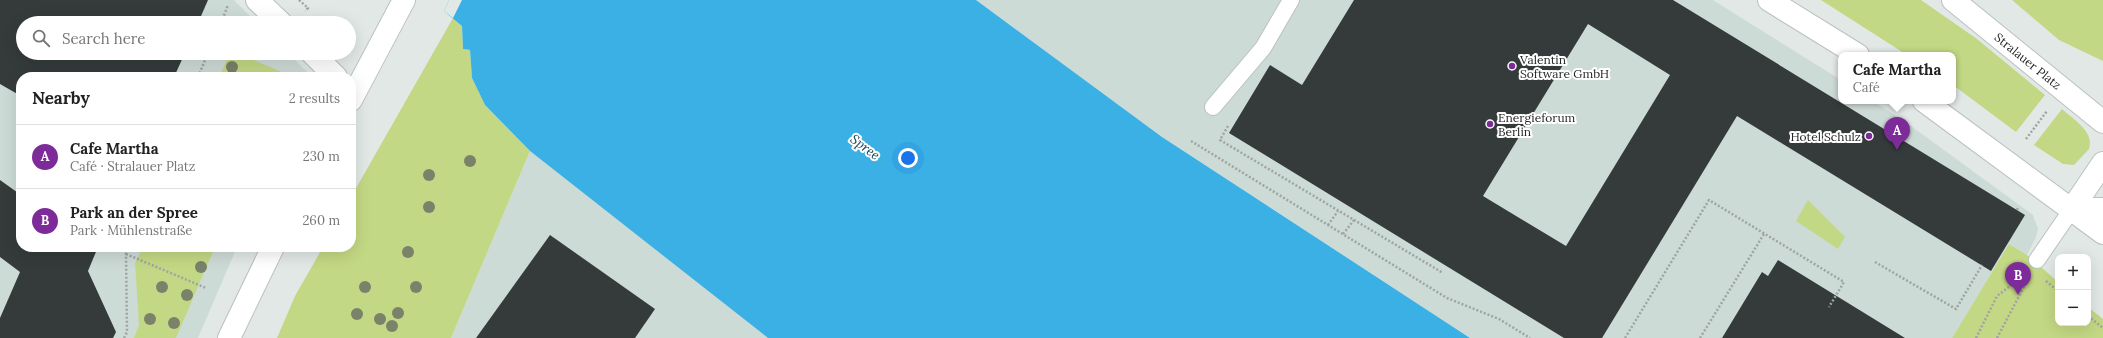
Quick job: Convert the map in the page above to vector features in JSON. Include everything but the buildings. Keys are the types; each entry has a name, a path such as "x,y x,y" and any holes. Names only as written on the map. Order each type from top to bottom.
{"main road":[{"path":"257,0 274,16"},
{"path":"356,88 404,0"},
{"path":"1769,0 1853,52"},
{"name":"Stralauer Platz","path":"1953,0 2103,122"},
{"path":"319,60 331,72"},
{"path":"1928,104 2103,233"},
{"path":"2072,209 2103,164"},
{"path":"2072,209 2103,209"},
{"path":"229,338 271,252"}],"lane":[{"path":"1213,107 1264,48 1291,0"},
{"path":"2035,265 2072,209"}],"path":[{"path":"223,16 228,4"},
{"path":"200,72 205,60"},
{"path":"2026,139 2049,108"},
{"path":"1230,122 1220,140 1443,274"},
{"path":"1191,141 1447,298 1499,319 1530,338"},
{"path":"1625,338 1709,200 1844,282 1829,307"},
{"path":"1328,225 1338,211"},
{"path":"1343,234 1354,220"},
{"path":"1700,338 1764,234"},
{"path":"124,338 127,332 126,254 206,288"},
{"path":"1875,262 1956,309 1982,265"},
{"path":"1976,338 1998,296 2035,265"},
{"path":"1997,338 2035,265"},
{"path":"2091,318 2103,328"}],"shaded area":[{"path":"0,0 234,0 250,16 16,16 16,60 295,60 307,72 16,72 16,252 235,252 198,338 0,338"},
{"path":"976,0 1713,0 1838,78 1838,104 1878,104 1907,123 2033,215 2038,229 2036,237 2027,255 2009,244 1952,338 1470,338 1162,137"},
{"path":"530,151 768,338 451,338"}],"green space":[{"path":"1821,0 1921,0 1977,39 2045,95 2016,132 1956,87 1956,52 1902,52"},
{"path":"2012,0 2103,0 2103,61 2059,40"},
{"path":"453,18 462,26 463,49 470,50 472,78 485,105 530,151 451,338 277,338 295,296 320,252 356,252 356,188"},
{"path":"227,60 254,60 282,72 221,72"},
{"path":"2062,109 2082,126 2089,137 2089,149 2074,165 2063,164 2034,145"},
{"path":"1808,200 1845,237 1838,249 1796,221"},
{"path":"2009,244 2027,255 2055,279 2055,326 2091,326 2091,309 2103,319 2103,338 1952,338"},
{"path":"140,252 213,252 176,338 134,338 139,325 135,263"}],"water":[{"name":"Spree","path":"449,0 976,0 1162,137 1470,338 768,338 530,151 485,105 472,78 470,50 463,49 462,26 444,11"}],"pier":[{"path":"449,0 462,0 453,18 444,11"}],"place":[{"name":"Valentin Software GmbH","path":"1512,66"},
{"name":"Energieforum Berlin","path":"1490,124"},
{"name":"Hotel Schulz","path":"1869,136"},
{"name":"Cafe Martha","path":"1897,150"},
{"name":"Park an der Spree","path":"2018,295"}]}
